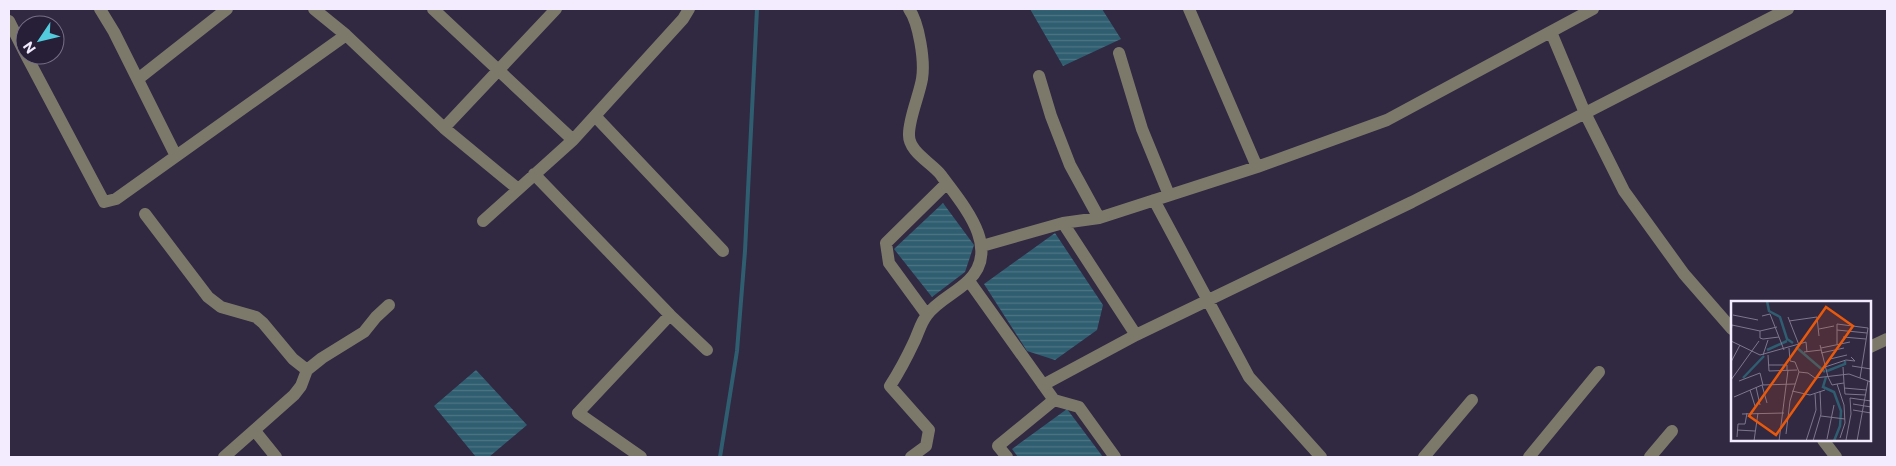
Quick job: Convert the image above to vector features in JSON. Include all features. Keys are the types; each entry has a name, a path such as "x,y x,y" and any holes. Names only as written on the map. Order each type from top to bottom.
{"street":[{"path":"100,9 114,32 176,156"},
{"path":"138,79 212,14 227,9"},
{"path":"314,9 346,35 444,128 518,190"},
{"path":"433,9 573,140"},
{"path":"444,128 556,9"},
{"path":"483,221 573,140 684,19 689,9"},
{"path":"909,9 914,16 920,37 922,77 908,136 917,153 937,170 975,224 982,246 980,265 969,281 927,315 890,386 929,430 926,446 911,457"},
{"path":"1189,9 1257,167"},
{"path":"982,246 1063,223 1099,218 1257,167 1388,120 1593,9"},
{"path":"1043,385 1136,335 1412,202 1788,9"},
{"path":"9,21 15,33"},
{"path":"1552,32 1585,113 1624,191 1684,274 1731,328"},
{"path":"32,65 104,202 116,199 346,35"},
{"path":"1119,53 1142,129 1169,196"},
{"path":"1039,76 1051,116 1070,165 1099,218"},
{"path":"595,116 723,251"},
{"path":"534,174 670,315 707,350"},
{"path":"927,315 889,263 886,243 947,183"},
{"path":"1154,200 1249,377 1321,457"},
{"path":"145,214 208,296 220,307 256,317 293,359 307,370"},
{"path":"1063,223 1136,335"},
{"path":"969,281 1054,400 1080,407 1115,457"},
{"path":"224,457 294,395 301,386 307,370 322,358 364,332 376,317 390,305"},
{"path":"642,457 578,412 670,315"},
{"path":"1871,347 1887,339"},
{"path":"1530,457 1599,372"},
{"path":"1007,457 998,446 1054,400"},
{"path":"1424,457 1472,400"},
{"path":"255,431 276,457"},
{"path":"1650,457 1672,431"},
{"path":"1824,441 1834,456"}],"water":[{"path":"1030,9 1102,9 1121,39 1063,66"},
{"path":"943,203 974,245 965,272 932,297 894,249"},
{"path":"1055,233 1103,305 1097,330 1055,360 1027,351 984,284"},
{"path":"476,370 527,425 489,457 476,457 434,406"},
{"path":"1067,409 1103,457 1018,457 1012,449"}],"waterway":[{"path":"720,457 737,351 745,251 757,9"}]}
